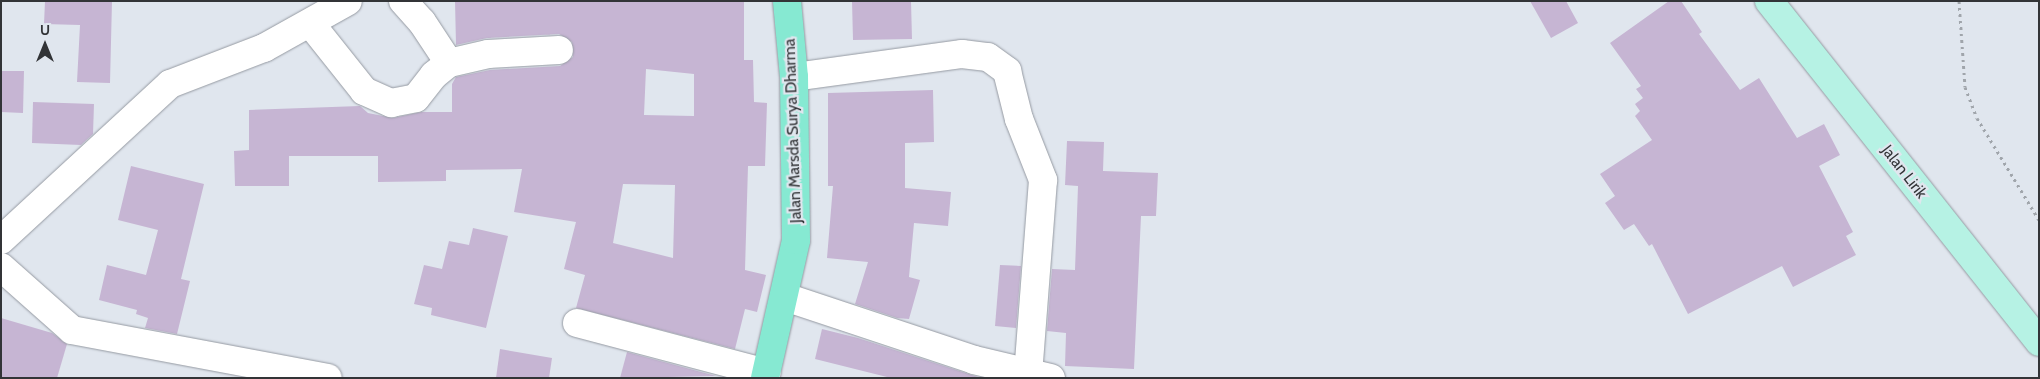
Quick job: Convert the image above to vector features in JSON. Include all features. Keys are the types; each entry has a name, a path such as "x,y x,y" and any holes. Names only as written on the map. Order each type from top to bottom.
{"highway":[{"name":"Jalan Marsda Surya Dharma","path":"765,375 785,297 796,240 798,193 794,77 787,1"}],"main road":[{"name":"Jalan Lirik","path":"1768,1 2039,342"}],"street":[{"path":"5,230 170,84 264,48 348,1"},
{"path":"403,1 422,22 449,63"},
{"path":"310,23 364,91 391,103 416,98 434,75 449,63 488,54 558,50"},
{"path":"785,297 974,360 1039,375 1043,180 1019,118 1007,71 988,57 962,54 794,77"},
{"path":"1,267 72,330 328,378"},
{"path":"577,323 765,375"}],"path":[{"path":"1959,1 1965,87 1977,118 2039,220"}],"building":[{"path":"45,1 112,1 110,83 77,82 80,25 44,24"},
{"path":"455,1 744,1 744,60 753,60 754,102 767,103 765,166 748,166 745,270 766,275 757,312 745,309 735,349 576,308 585,275 564,269 576,222 514,212 522,169 446,170 446,181 378,182 378,156 289,156 289,186 235,186 234,151 249,150 249,110 360,106 368,113 393,118 421,112 452,112 452,84 456,77 490,70 560,66 573,57 572,42 559,34 487,38 456,45","holes":["646,69 694,74 694,116 644,115","623,184 675,185 673,258 613,243"]},
{"path":"852,1 911,1 912,39 853,40"},
{"path":"1530,1 1566,1 1578,23 1551,38"},
{"path":"1669,1 1681,1 1702,32 1699,34 1740,90 1759,78 1797,138 1824,124 1840,155 1819,166 1853,232 1846,236 1856,255 1793,287 1782,266 1688,314 1652,244 1649,246 1634,224 1624,230 1605,203 1615,196 1600,174 1652,140 1635,116 1640,111 1635,104 1643,98 1636,89 1641,86 1610,43"},
{"path":"1,71 24,71 23,113 1,112"},
{"path":"933,90 934,142 905,143 905,188 951,192 948,226 914,223 909,277 920,280 909,319 897,318 855,304 868,262 827,258 833,186 828,186 828,93"},
{"path":"33,102 94,104 93,134 81,145 32,143"},
{"path":"1067,141 1104,142 1103,171 1158,173 1156,216 1141,216 1134,369 1065,366 1066,333 1047,331 1052,269 1075,270 1078,186 1065,185"},
{"path":"131,166 204,184 181,279 190,281 177,334 145,328 148,318 136,314 137,310 99,300 107,265 146,275 158,230 118,220"},
{"path":"473,228 508,236 486,328 431,315 432,308 414,304 424,265 442,269 449,241 469,245"},
{"path":"1000,265 1021,266 1016,328 995,326"},
{"path":"1,318 52,333 67,344 57,378 1,378"},
{"path":"822,329 858,338 981,378 891,378 815,359"},
{"path":"500,349 552,358 549,378 496,378"},
{"path":"627,352 716,376 620,378"}]}
